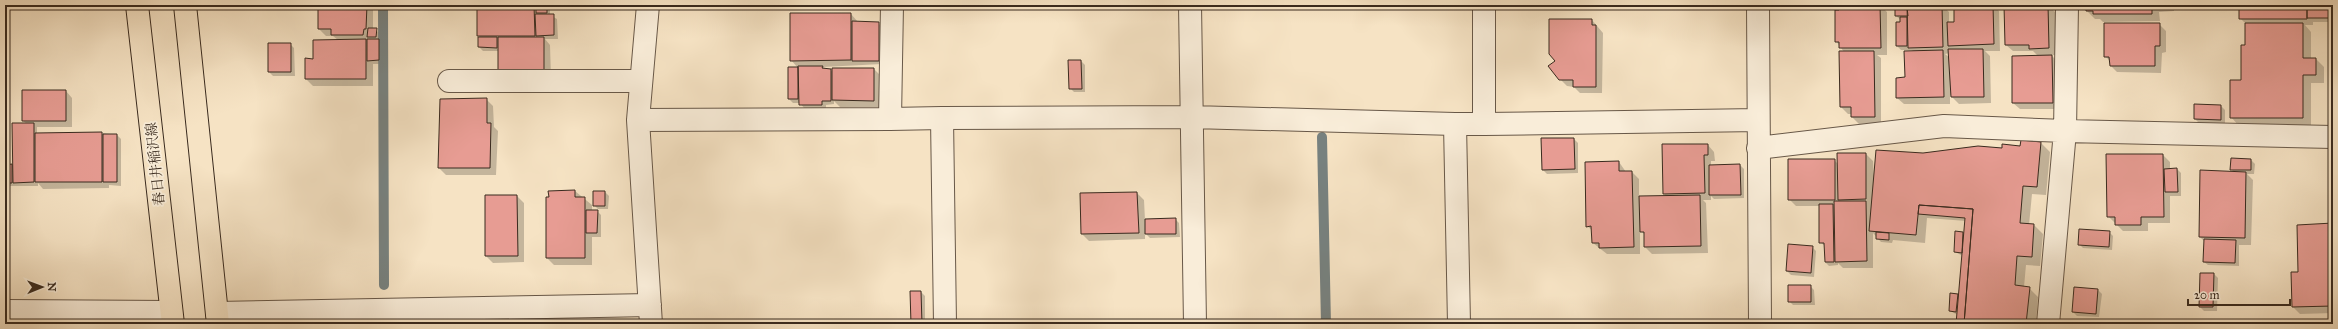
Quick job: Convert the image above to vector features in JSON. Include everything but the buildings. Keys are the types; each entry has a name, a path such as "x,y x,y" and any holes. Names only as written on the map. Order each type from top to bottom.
{"main road":[{"name":"春日井稲沢線","path":"137,5 172,318"},
{"path":"185,5 218,319"}],"street":[{"path":"218,319 651,315 638,120 648,5"},
{"path":"890,119 892,5"},
{"path":"1190,5 1195,324"},
{"path":"1484,5 1484,124"},
{"path":"1758,5 1760,324"},
{"path":"2048,324 2065,131 2067,5"},
{"path":"449,81 641,81"},
{"path":"638,120 1192,117 1455,124 1758,120"},
{"path":"942,118 945,324"},
{"path":"1455,124 1459,324"},
{"path":"1758,148 1944,126 2065,131 2333,137"},
{"path":"5,311 172,318"}],"waterway":[{"path":"383,5 384,285"},
{"path":"1322,137 1326,324"}]}
